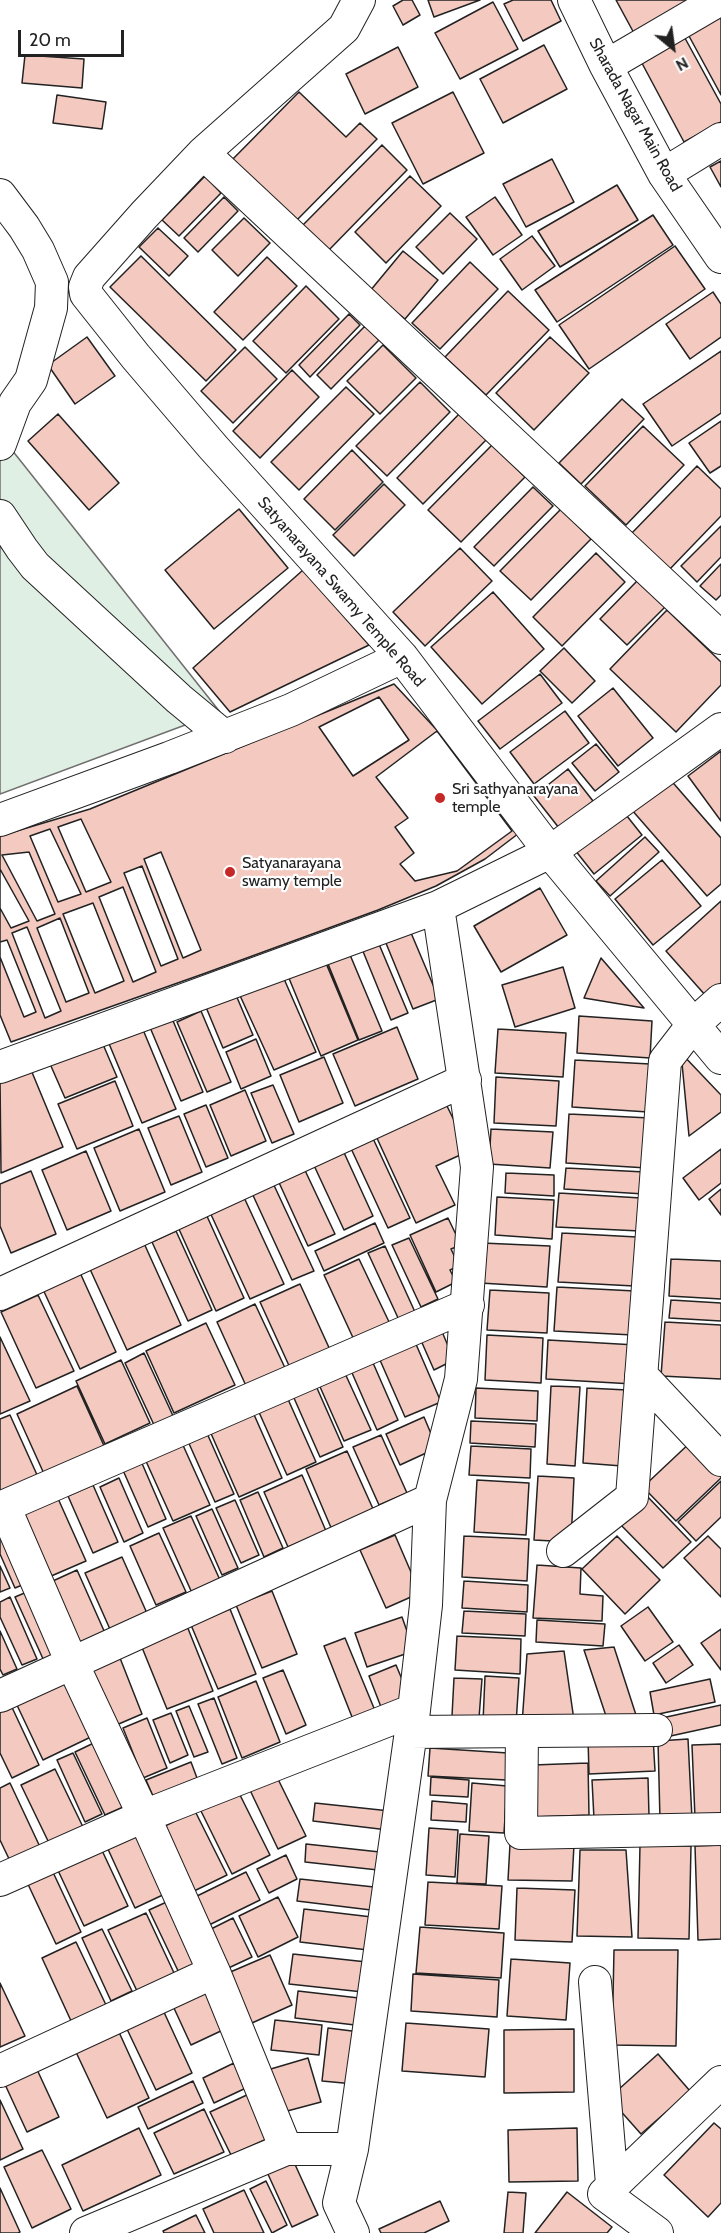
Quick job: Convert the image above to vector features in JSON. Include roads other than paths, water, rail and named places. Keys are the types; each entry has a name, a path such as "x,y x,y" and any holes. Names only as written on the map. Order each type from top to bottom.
{"street":[{"name":"Satyanarayana Swamy Temple Road","path":"358,0 344,28 203,153 144,215 89,277 85,287 86,294 213,447 402,657 550,852 692,1026 721,1058"},
{"name":"Sharada Nagar Main Road","path":"574,0 606,66 664,174 721,256"},
{"path":"606,66 719,0"},
{"path":"664,174 721,139"},
{"path":"203,153 721,638"},
{"path":"0,195 38,250 52,282 51,308 31,380 15,404 0,444"},
{"path":"0,516 35,566 179,699 225,737"},
{"path":"0,820 291,711 402,657"},
{"path":"0,1067 438,907 550,852 721,729"},
{"path":"339,2203 352,2149 412,1721 426,1605 430,1500 461,1379 468,1305 477,1167 438,907"},
{"path":"563,1551 632,1497 665,1061 692,1026 721,1000"},
{"path":"0,1294 465,1080"},
{"path":"286,2149 214,1972 2,1507 468,1305"},
{"path":"641,1376 721,1460"},
{"path":"0,1696 430,1500"},
{"path":"0,1880 144,1816 412,1721 522,1731 656,1730"},
{"path":"522,1731 521,1833 721,1829"},
{"path":"0,2071 214,1972"},
{"path":"595,1982 612,2184"},
{"path":"657,2233 604,2194 721,2082"},
{"path":"86,2233 286,2149 352,2149"},
{"path":"317,2149 353,2233"}],"place":[{"name":"Sri sathyanarayana temple","path":"440,798"},
{"name":"Satyanarayana swamy temple","path":"230,872"}]}
